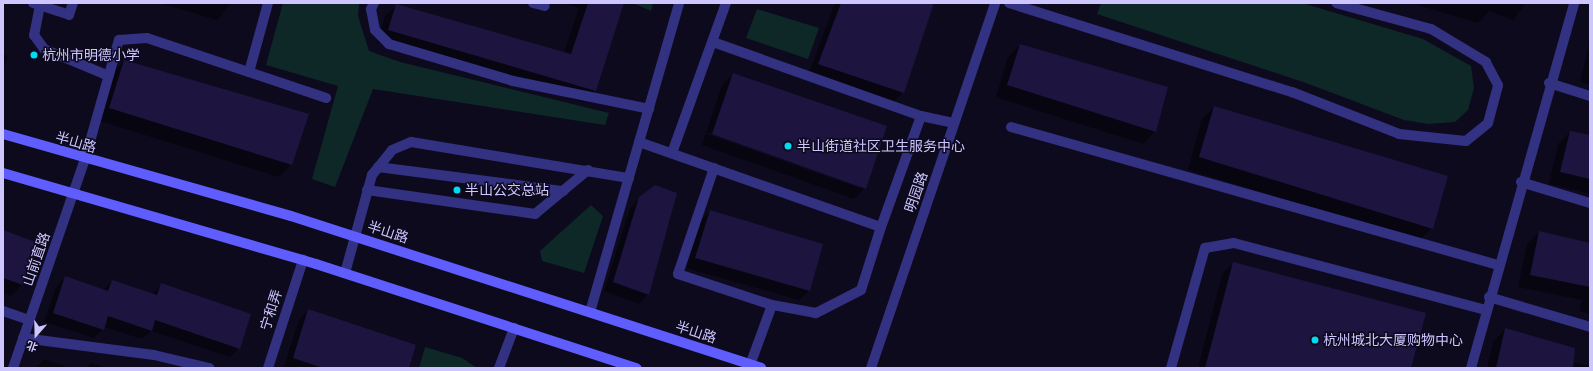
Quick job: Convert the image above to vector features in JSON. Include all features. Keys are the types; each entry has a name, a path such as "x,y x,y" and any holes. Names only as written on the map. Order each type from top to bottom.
{"main road":[{"name":"半山路","path":"3,134 354,236 761,368"},
{"path":"3,173 73,195 303,260 637,368"}],"street":[{"path":"73,3 69,15 36,4 34,35 44,49 109,76"},
{"path":"268,3 249,72 326,98"},
{"path":"374,3 371,10 375,30 389,44 513,81 649,109"},
{"path":"533,3 545,6"},
{"path":"590,312 680,3"},
{"path":"672,153 726,3"},
{"name":"明园路","path":"871,368 995,3"},
{"path":"1009,3 1292,92 1400,134 1466,141 1488,123 1498,85 1486,62 1431,29 1336,3"},
{"path":"1471,368 1521,182 1549,83 1574,3"},
{"name":"山前直路","path":"13,368 85,158 119,40 147,38 249,72"},
{"path":"713,42 922,116 954,123"},
{"path":"1549,83 1590,96"},
{"path":"714,168 678,274 772,305 816,313 861,290 881,227 922,116"},
{"path":"1011,127 1498,265"},
{"path":"345,273 354,236 368,190 378,166 392,150 411,142 588,170 629,178"},
{"path":"639,142 881,227"},
{"path":"378,166 563,191"},
{"path":"368,190 534,214 588,170"},
{"path":"1521,182 1590,203"},
{"path":"1170,368 1205,248 1234,243 1486,310"},
{"name":"宁和弄","path":"268,368 303,260"},
{"path":"1489,297 1590,327"},
{"path":"750,365 772,305"},
{"path":"3,311 29,320"},
{"path":"499,368 514,328"},
{"path":"23,338 154,355 209,368"}],"green space":[{"path":"283,3 359,3 358,16 369,51 400,62 609,113 605,125 373,89 335,187 312,179 338,86 266,65"},
{"path":"633,3 653,3 651,11"},
{"path":"1101,3 1302,3 1423,39 1471,66 1474,88 1468,110 1455,122 1428,124 1404,120 1306,83 1097,14"},
{"path":"757,9 819,28 808,59 746,38"},
{"path":"591,205 603,216 584,273 542,261 540,251"},
{"path":"425,347 462,358 477,368 419,368"}],"building":[{"path":"588,3 624,3 596,91 388,30 396,4 571,54"},
{"path":"841,3 934,3 904,93 818,64"},
{"path":"1020,44 1168,87 1156,132 1007,85"},
{"path":"124,60 309,114 292,165 109,108"},
{"path":"733,73 887,126 866,189 712,134"},
{"path":"1214,106 1448,176 1433,229 1199,157"},
{"path":"1570,131 1590,135 1590,179 1560,172"},
{"path":"655,185 677,193 649,295 613,282 639,197"},
{"path":"710,210 823,244 810,291 695,258"},
{"path":"3,230 38,243 23,285 3,278"},
{"path":"1539,231 1590,243 1590,287 1530,275"},
{"name":"杭州城北大厦购物中心","path":"1233,262 1426,313 1411,368 1205,368"},
{"path":"65,276 108,291 112,280 157,295 161,283 251,314 240,349 155,320 152,331 108,316 104,330 53,313"},
{"path":"308,309 416,345 409,368 323,368 293,358"},
{"path":"1505,328 1575,348 1573,368 1496,368"}],"place":[{"name":"杭州市明德小学","path":"34,55"},
{"name":"半山街道社区卫生服务中心","path":"788,146"},
{"name":"半山公交总站","path":"457,190"},
{"name":"杭州城北大厦购物中心","path":"1315,340"}]}
